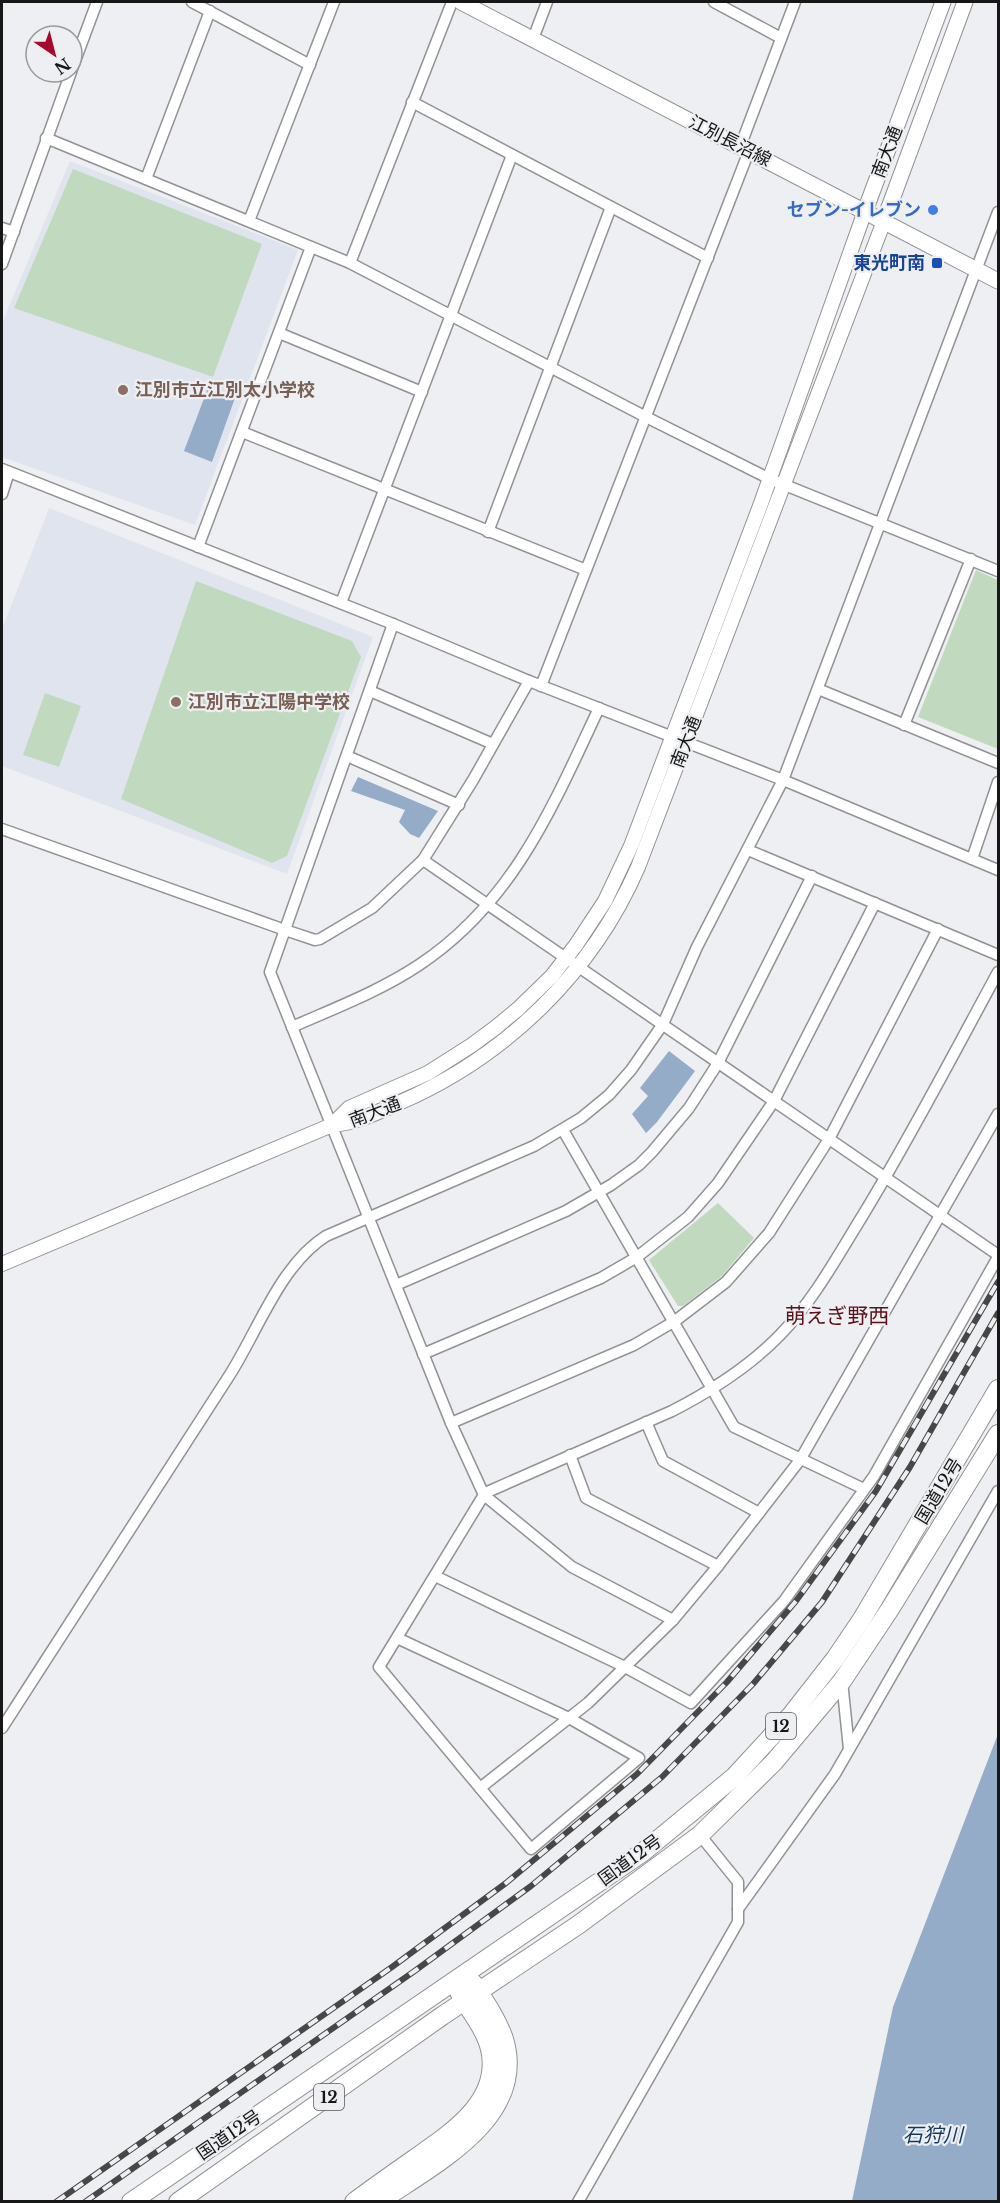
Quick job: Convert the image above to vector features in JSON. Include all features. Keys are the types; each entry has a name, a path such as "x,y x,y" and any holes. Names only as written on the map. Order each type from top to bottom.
{"highway":[{"name":"国道12号","path":"131,2202 666,1835 734,1777 792,1714 862,1619 999,1389"},
{"name":"国道12号","path":"178,2202 471,1996 578,1925 700,1835 774,1762 842,1681 890,1609 999,1434"},
{"path":"354,2202 455,2129 471,2115 481,2100 490,2080 490,2050 478,2023 471,1996 460,1978"},
{"path":"380,2202 469,2139 489,2118 500,2097 506,2081 507,2067 504,2039 493,2014 471,1996"}],"main road":[{"name":"江別長沼線","path":"461,2 999,281"},
{"name":"南大通","path":"865,211 943,2"},
{"name":"南大通","path":"884,221 965,2"}],"street":[{"path":"84,36 97,2"},
{"path":"192,2 310,65"},
{"path":"249,221 334,2"},
{"path":"350,263 452,2"},
{"path":"533,39 548,2"},
{"path":"714,2 781,38"},
{"path":"542,686 708,258 795,2"},
{"path":"146,179 210,11"},
{"path":"2,264 66,84"},
{"path":"412,102 708,258"},
{"path":"46,138 350,263 550,368 770,479 999,571"},
{"path":"341,603 512,155"},
{"path":"489,532 611,207"},
{"name":"南大通","path":"332,1125 354,1123 434,1087 470,1066 530,1019 579,966 606,928 630,886 865,211"},
{"path":"2,1728 231,1373 290,1270 305,1251 315,1243 368,1217 534,1146 563,1130 591,1111 617,1086 644,1053 663,1024 698,947 783,780 999,212"},
{"name":"南大通","path":"332,1125 349,1108 428,1073 472,1046 518,1009 552,976 596,916 615,882 679,740 784,485 884,221"},
{"path":"2,228 14,232"},
{"path":"198,547 311,247"},
{"path":"279,333 422,392"},
{"path":"242,432 586,570"},
{"path":"2,494 5,471 783,780 999,870"},
{"path":"904,724 971,559"},
{"path":"393,624 270,972 451,1423 484,1495 572,1567 673,1620"},
{"path":"2,829 315,940 326,937 380,901 423,860 459,805 529,681"},
{"path":"818,689 999,763"},
{"path":"370,691 493,744"},
{"path":"292,1027 379,988 410,971 453,940 489,905 514,872 540,831 599,708"},
{"path":"347,756 459,805"},
{"path":"972,859 999,782"},
{"path":"748,850 999,955"},
{"path":"423,860 999,1256 874,1476 784,1601 690,1703 625,1667 435,1576"},
{"path":"396,1285 554,1217 600,1192 639,1165 689,1108 718,1063 812,876"},
{"path":"423,1354 586,1286 637,1257 702,1203 735,1160 774,1101 875,903"},
{"path":"451,1423 634,1345 675,1321 726,1282 769,1233 829,1139 938,929"},
{"path":"397,1638 569,1718 639,1758 531,1849 379,1667 484,1495 672,1411 713,1388 732,1376 765,1349 806,1305 885,1178 999,972"},
{"path":"480,1788 588,1703 673,1620 800,1460 999,1114"},
{"path":"2,1264 332,1125"},
{"path":"563,1130 734,1427 864,1489"},
{"path":"646,1422 663,1461 759,1513"},
{"path":"570,1455 586,1498 718,1566"},
{"path":"738,1910 835,1774 999,1491"},
{"path":"842,1681 849,1750"},
{"path":"578,2202 738,1922 738,1882 700,1835"}],"shaded area":[{"name":"江別市立江別太小学校","path":"70,161 298,250 195,525 2,457 2,323"},
{"name":"江別市立江陽中学校","path":"49,508 373,637 287,874 2,766 2,629"}],"green space":[{"path":"73,169 262,244 213,377 14,308"},
{"path":"976,570 998,580 998,749 918,717"},
{"path":"196,581 352,641 361,657 287,856 272,863 121,799"},
{"path":"45,693 81,706 59,767 23,755"},
{"path":"718,1203 754,1238 722,1276 683,1306 678,1306 649,1260"}],"water":[{"path":"208,388 235,398 212,462 184,451"},
{"path":"358,777 438,811 419,838 410,834 399,822 405,810 351,791"},
{"path":"669,1051 695,1071 657,1122 646,1133 632,1114 648,1096 640,1088"},
{"name":"石狩川","path":"998,1734 998,2201 852,2201 893,2007"}],"railway":[{"path":"56,2202 392,1967 506,1883 637,1774 727,1682 796,1601 876,1491 998,1282"},
{"path":"85,2202 416,1970 531,1886 662,1777 753,1684 822,1602 910,1467 998,1313"}],"place":[{"name":"セブン-イレブン","path":"933,210"},
{"name":"東光町南","path":"937,263"},
{"name":"江別市立江別太小学校","path":"123,390"},
{"name":"江別市立江陽中学校","path":"176,702"}],"district":[{"name":"萌えぎ野西","path":"837,1316"}]}
